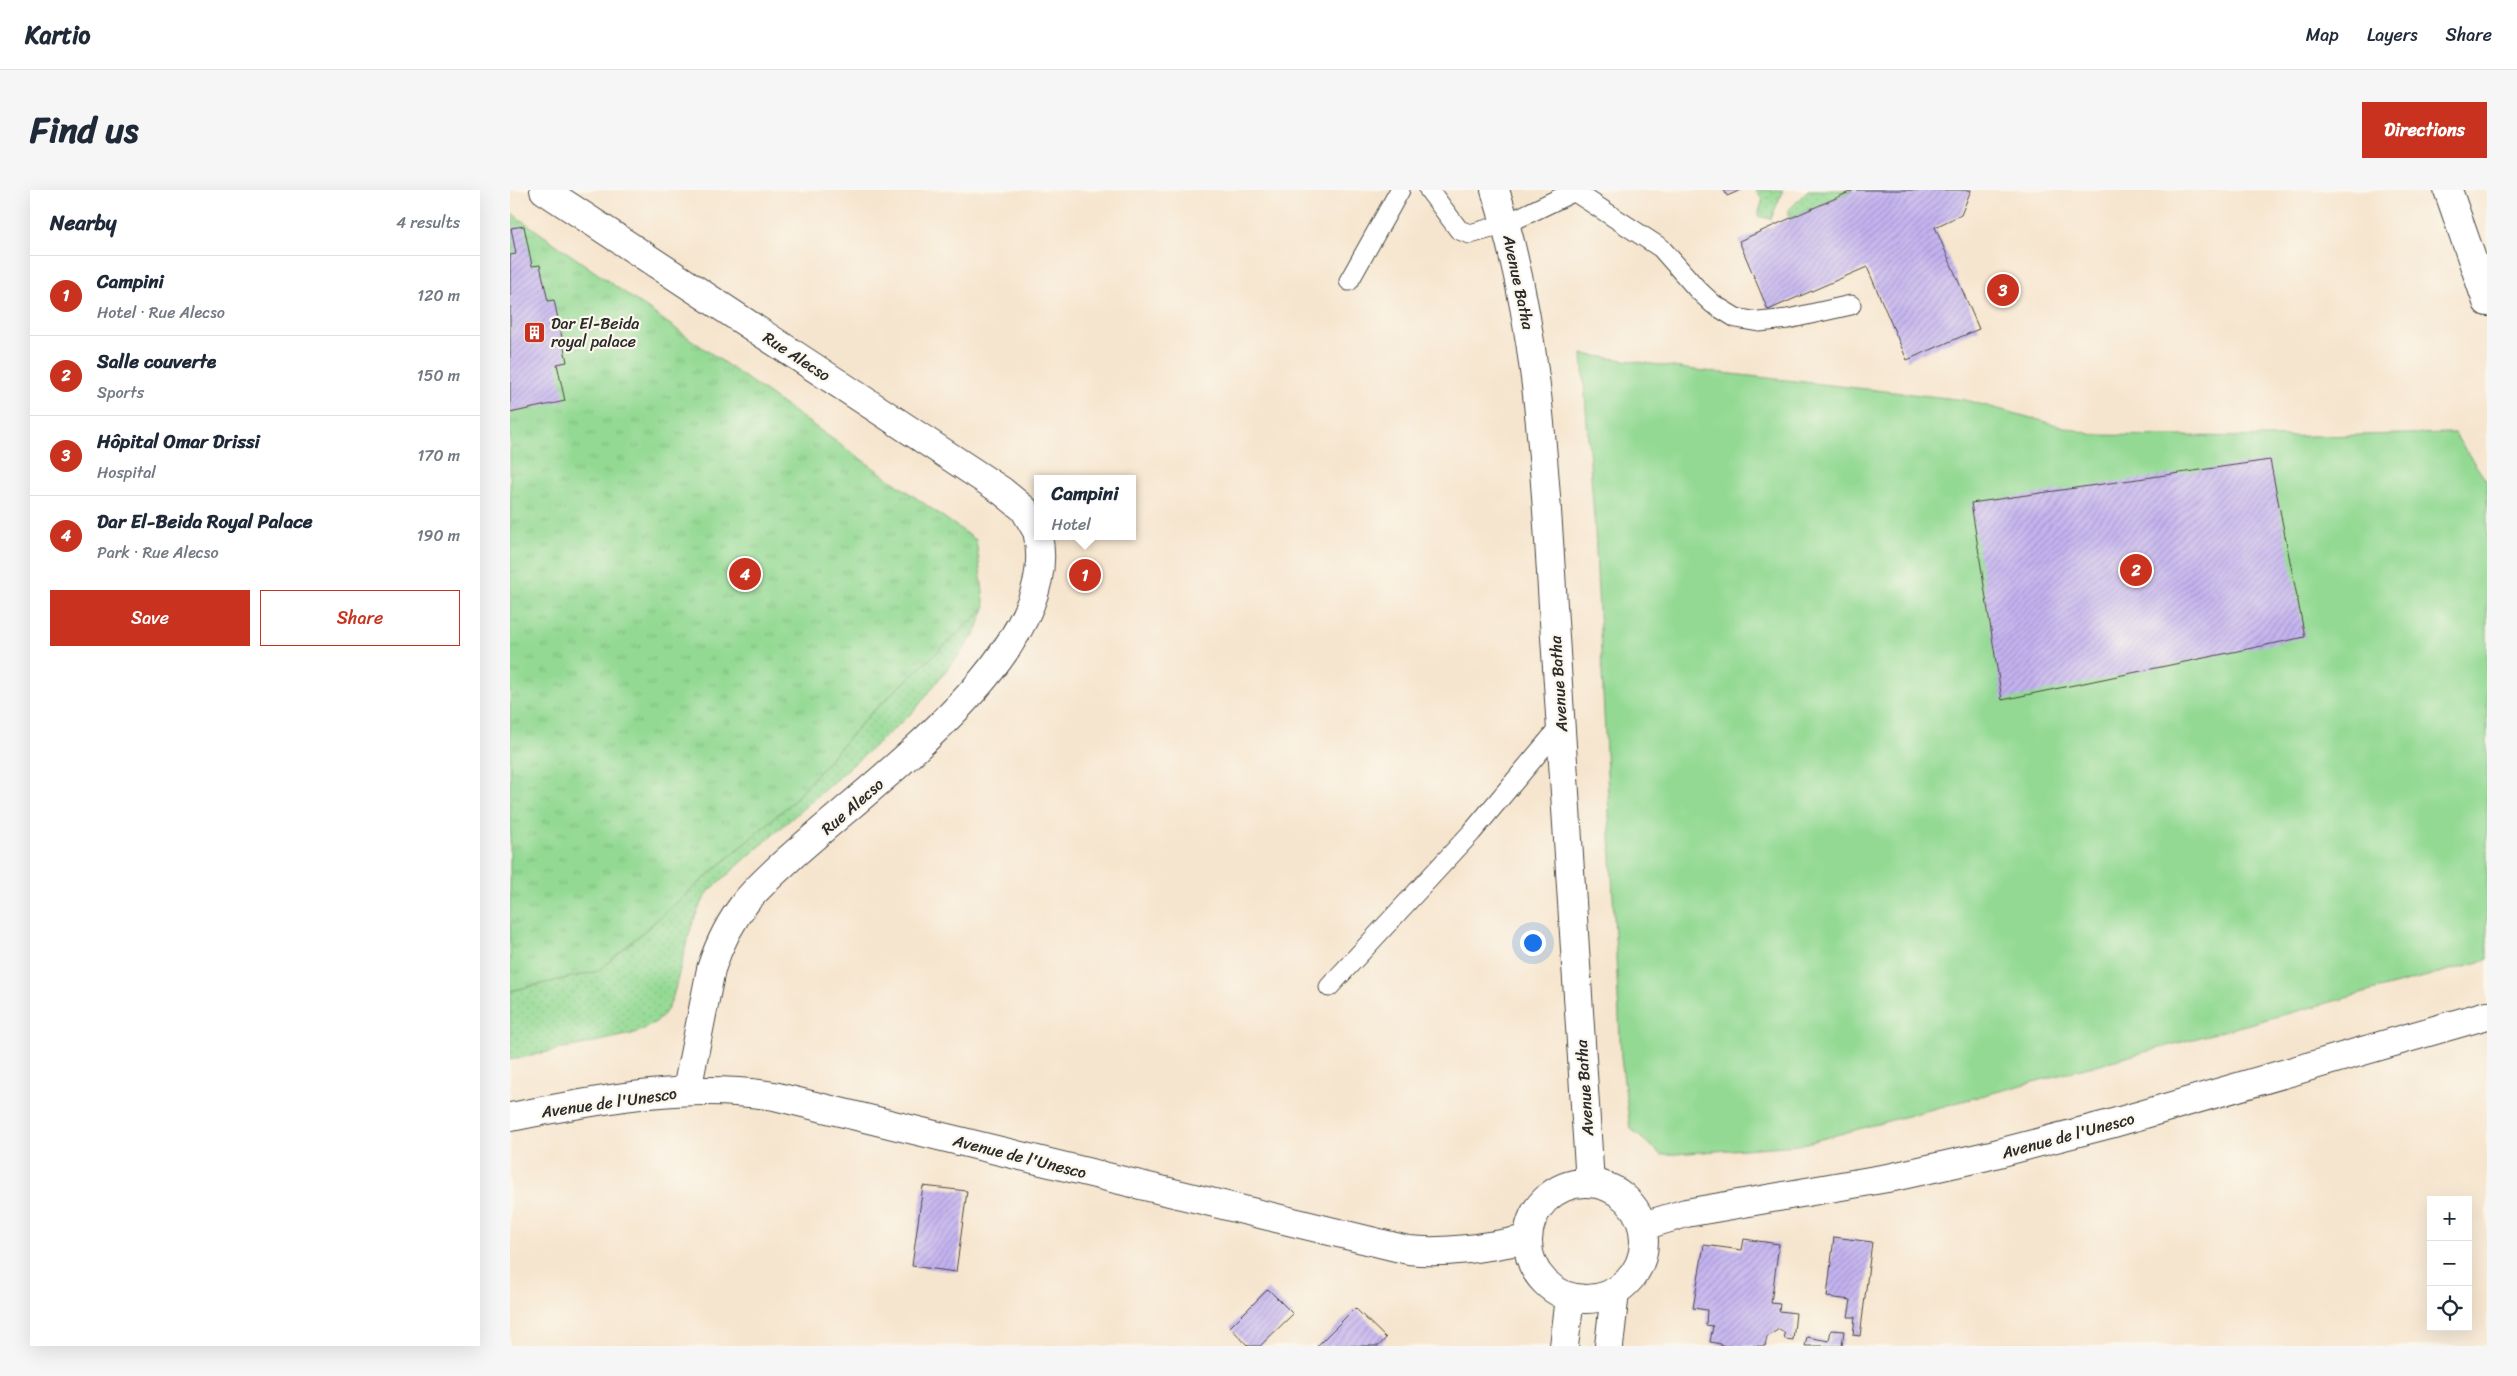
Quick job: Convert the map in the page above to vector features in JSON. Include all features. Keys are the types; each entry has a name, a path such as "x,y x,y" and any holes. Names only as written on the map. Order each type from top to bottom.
{"main road":[{"name":"Rue Alecso","path":"544,190 1002,491 1024,509 1034,528"},
{"name":"Avenue Batha","path":"1495,190 1520,280 1531,342 1546,498 1590,1183"},
{"path":"2448,190 2487,302"},
{"name":"Rue Alecso","path":"687,1090 711,969 717,950 730,924 765,882 906,759 992,668 1012,640 1037,591 1042,561 1039,540"},
{"name":"Avenue de l'Unesco","path":"1643,1226 1686,1213 1893,1177 1987,1156 2110,1124 2487,1015"},
{"name":"Avenue de l'Unesco","path":"510,1117 610,1098 687,1090 753,1093 774,1096 1408,1250 1441,1252 1475,1249 1528,1239"},
{"path":"1590,1183 1613,1189 1623,1196 1635,1210 1643,1226 1645,1242 1642,1259 1634,1275 1615,1292 1588,1300 1570,1298 1554,1290 1541,1279 1532,1264 1528,1239 1532,1220 1548,1198 1572,1185 1590,1183"},
{"path":"1609,1346 1615,1292"},
{"path":"1564,1346 1570,1298"}],"lane":[{"path":"1349,281 1400,190"},
{"path":"1429,190 1459,230 1470,234 1506,224 1576,191 1661,248 1698,290 1713,304 1736,318 1759,322 1788,319 1851,305"},
{"path":"1329,987 1472,832 1560,727"}],"green space":[{"path":"1755,190 1783,190 1771,219 1758,216 1763,198"},
{"path":"1808,190 1853,190 1789,219 1789,210"},
{"name":"Dar El-Beida royal palace","path":"510,212 976,540 985,608 869,715 791,803 598,971 510,991"},
{"path":"1582,354 1687,369 1965,400 2094,435 2269,437 2454,433 2487,482 2487,960 1799,1145 1661,1155 1630,1128 1621,1058 1595,530"},
{"path":"985,608 975,634 914,711 710,890 703,900 694,921 671,1003 660,1019 647,1028 632,1034 510,1060 510,991 598,971 791,803 869,715"}],"building":[{"path":"1724,190 1741,190 1727,196"},
{"path":"1854,190 1971,190 1961,215 1935,227 1979,329 1907,360 1867,267 1768,310 1739,241"},
{"name":"Dar El-Beida royal palace","path":"524,226 532,266 540,265 548,301 554,300 567,362 557,364 565,401 510,413 510,255 516,254 511,228"},
{"path":"2270,460 2305,637 2002,700 1971,503"},
{"path":"923,1186 967,1191 956,1272 912,1266"},
{"path":"1834,1237 1872,1242 1860,1336 1853,1335 1855,1317 1848,1317 1851,1300 1827,1297"},
{"path":"1744,1239 1779,1244 1771,1303 1780,1304 1779,1311 1796,1313 1793,1340 1785,1339 1784,1332 1779,1329 1767,1337 1765,1346 1721,1346 1721,1344 1710,1342 1713,1326 1706,1325 1707,1310 1693,1308 1704,1245 1742,1250"},
{"path":"1268,1289 1293,1314 1260,1346 1248,1346 1230,1327"},
{"path":"1355,1308 1386,1338 1379,1346 1317,1346"},
{"path":"1831,1330 1844,1331 1842,1346 1805,1346 1807,1337 1829,1341"}],"place":[{"name":"Hôpital Omar Drissi","path":"2003,290"},
{"name":"Dar El-Beida royal palace","path":"535,332"},
{"name":"Salle couverte","path":"2136,570"},
{"name":"Dar El-Beida Royal Palace","path":"745,574"},
{"name":"Campini","path":"1085,575"}]}
